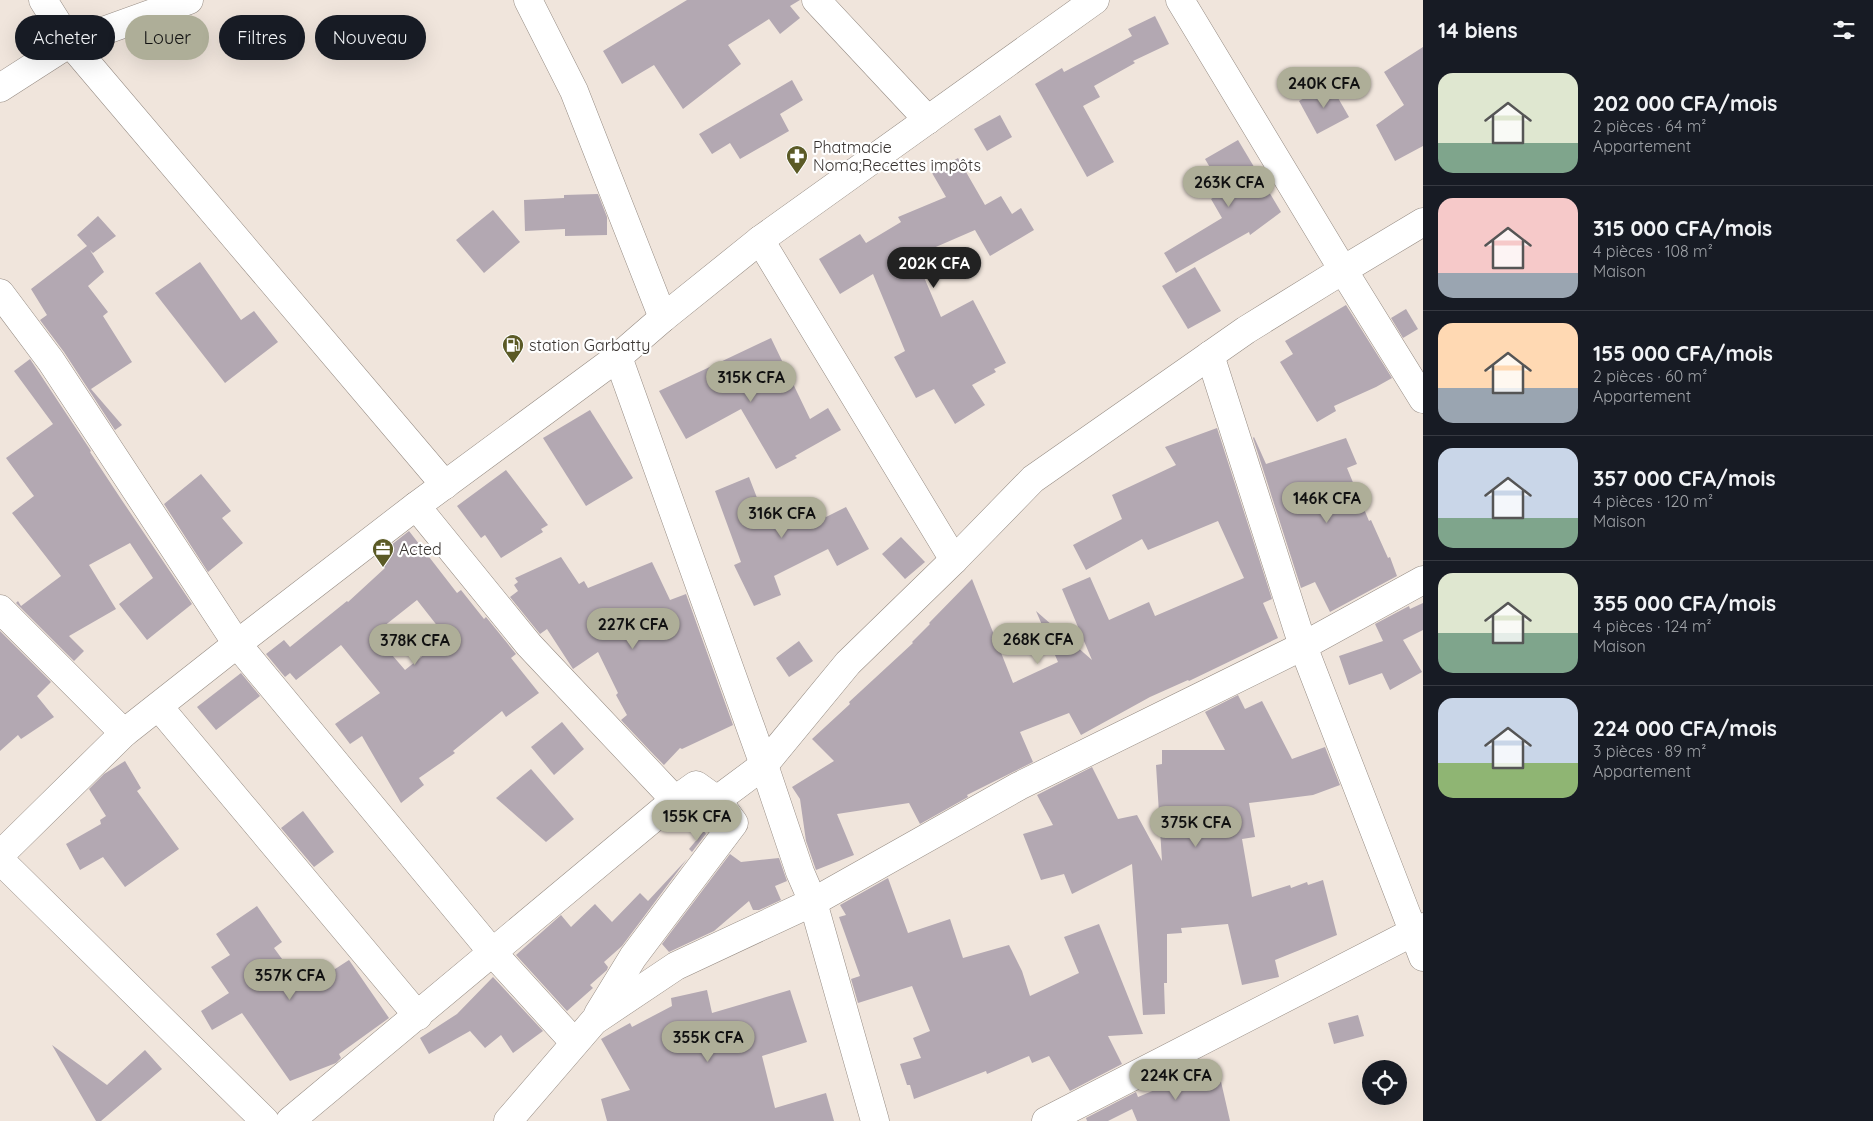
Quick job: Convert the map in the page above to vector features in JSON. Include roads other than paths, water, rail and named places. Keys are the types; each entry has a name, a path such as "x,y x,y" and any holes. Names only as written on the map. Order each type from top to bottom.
{"main road":[{"path":"43,0 52,15"},
{"path":"115,27 189,0"},
{"path":"528,0 574,90 663,318"},
{"path":"816,0 928,120"},
{"path":"0,855 124,733 237,644 416,506 618,357 760,240 1095,0"},
{"path":"1180,0 1423,399"},
{"path":"0,88 44,60"},
{"path":"84,60 445,485"},
{"path":"717,800 764,765 848,663 954,560 1033,479 1246,330 1423,222"},
{"path":"760,240 954,560"},
{"path":"0,293 51,362 237,644 493,953 574,1042"},
{"path":"1046,1121 1420,939 1304,646 1210,355"},
{"path":"618,357 764,765 800,872 813,902 875,1121"},
{"path":"416,506 529,645 675,800"},
{"path":"594,1021 676,966 813,902 1019,786 1304,646 1423,580"},
{"path":"0,609 124,733"},
{"path":"159,707 418,1016"},
{"path":"290,1121 675,800 696,785 717,800 734,823 633,957 594,1021 508,1121"},
{"path":"0,860 265,1121"}],"place":[{"name":"Phatmacie Noma;Recettes impôts","path":"797,175"},
{"name":"station Garbatty","path":"513,364"},
{"name":"Acted","path":"383,568"}]}
